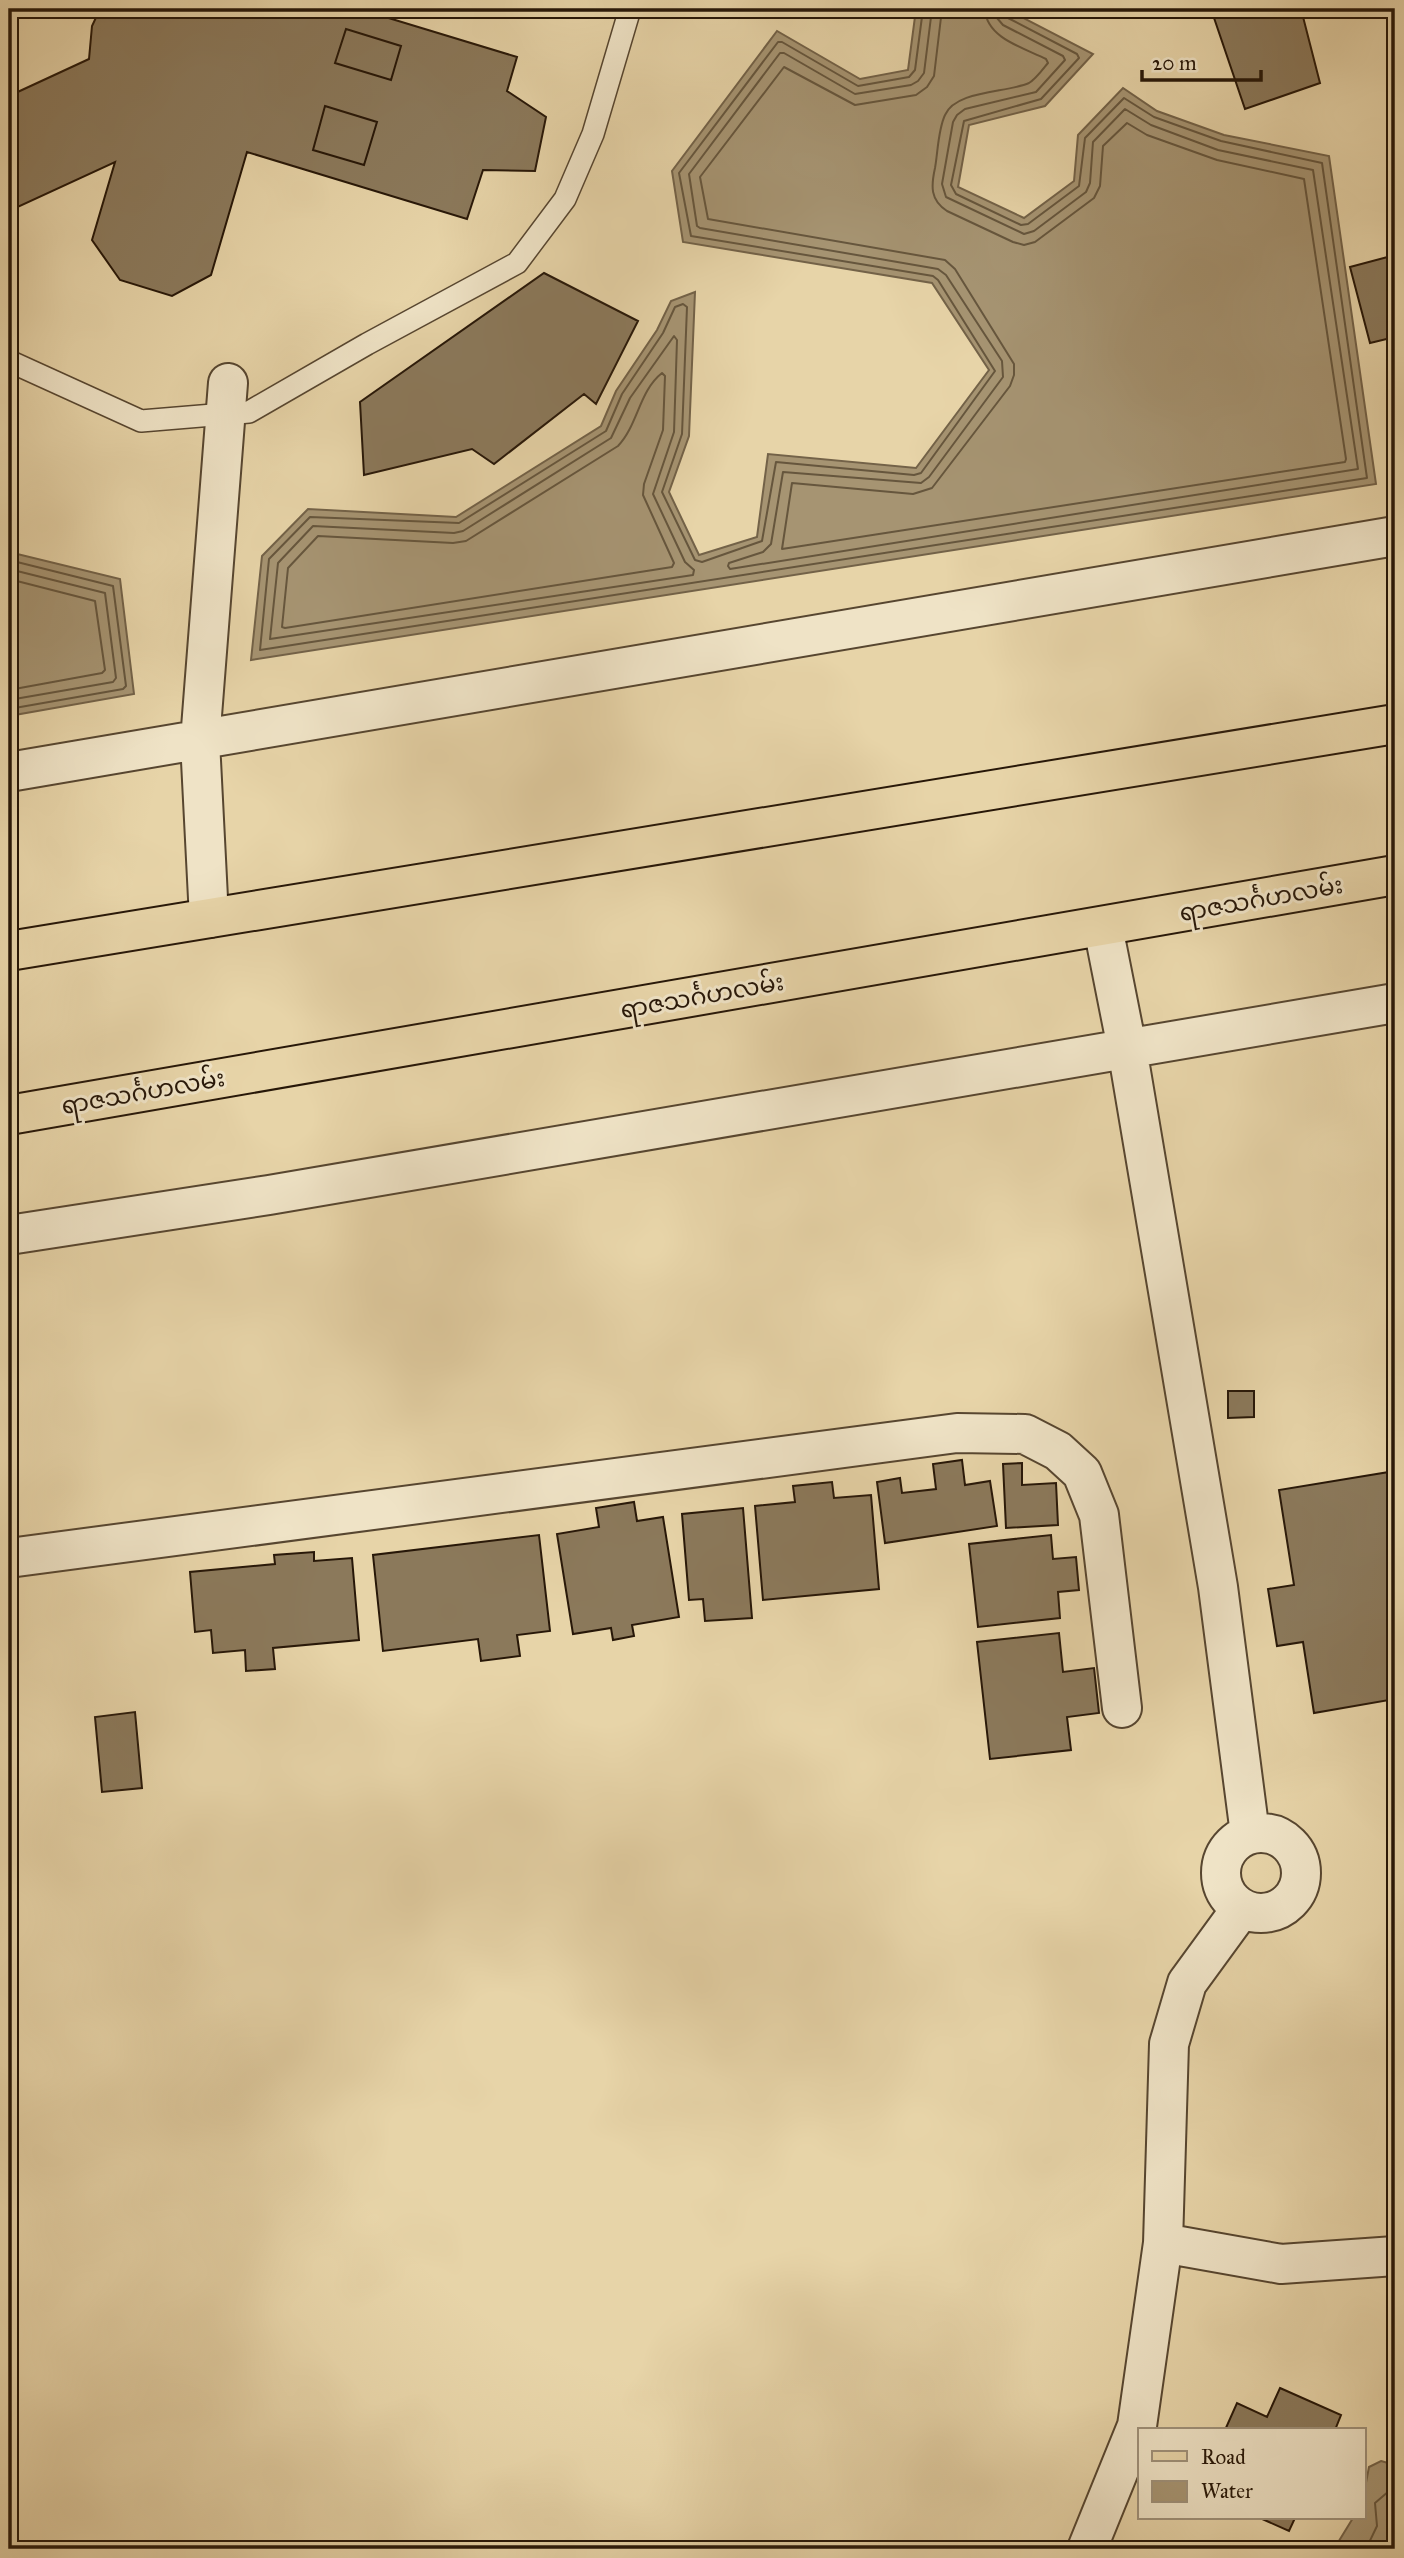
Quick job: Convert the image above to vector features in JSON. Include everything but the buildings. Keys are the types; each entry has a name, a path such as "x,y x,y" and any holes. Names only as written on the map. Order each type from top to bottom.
{"main road":[{"path":"9,951 1395,724"},
{"name":"ရာဇသင်္ဂဟလမ်း","path":"9,1115 1103,928 1395,875"}],"street":[{"path":"209,918 200,741 227,399"},
{"path":"9,772 1395,536"},
{"path":"1103,928 1127,1048 1217,1587 1250,1834"},
{"path":"9,1235 269,1195 1395,1003"},
{"path":"9,1558 957,1433 1025,1434 1058,1451 1082,1473 1099,1515 1122,1708"},
{"path":"1266,1833 1281,1838 1293,1848 1300,1862 1301,1877 1296,1893 1286,1905 1272,1912 1256,1913 1241,1909 1229,1898 1222,1884 1220,1868 1226,1853 1236,1841 1250,1834 1266,1833"},
{"path":"1087,2549 1137,2426 1163,2243 1169,2044 1187,1983 1241,1909"},
{"path":"1163,2243 1281,2264 1395,2256"}],"lane":[{"path":"9,361 142,421 227,399 249,412 517,263 565,198 593,134 630,9"}],"water":[{"path":"916,9 1006,9 1093,54 1045,106 969,125 958,187 1024,218 1074,181 1078,135 1123,88 1157,111 1224,135 1329,156 1376,484 251,660 262,556 308,509 456,517 601,426 616,391 657,330 671,301 695,292 689,436 669,492 699,555 757,537 768,454 916,468 989,370 932,283 683,242 672,171 777,31 860,79 908,70"},
{"path":"9,552 120,579 134,694 9,716"},
{"path":"1381,2461 1395,2465 1395,2549 1334,2549 1352,2520 1366,2520 1366,2483 1369,2467"}]}
